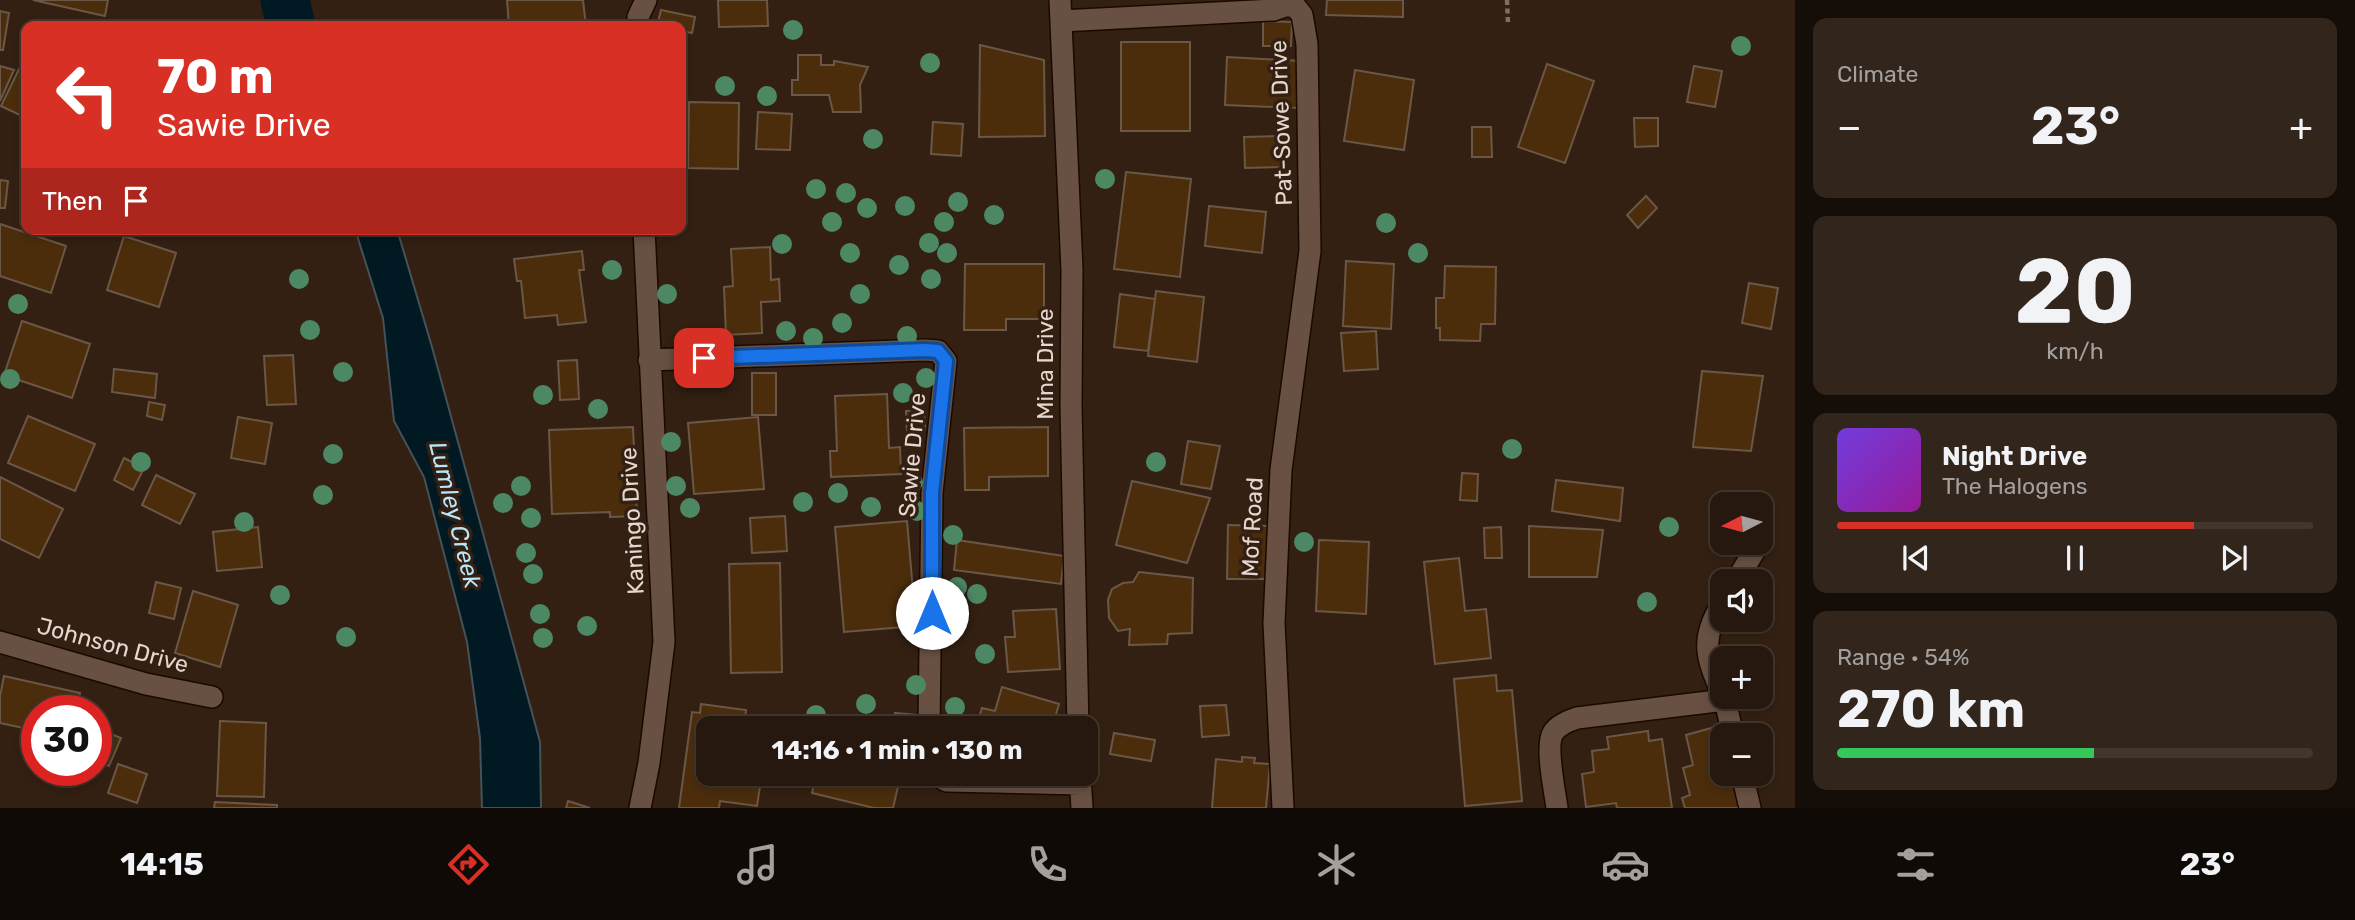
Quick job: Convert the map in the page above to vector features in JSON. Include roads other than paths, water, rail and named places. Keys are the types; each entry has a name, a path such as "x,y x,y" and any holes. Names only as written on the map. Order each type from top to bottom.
{"street":[{"path":"638,21 646,0"},
{"path":"1060,11 1275,10 1285,3"},
{"name":"Pat-Sowe Drive","path":"1285,3 1295,6 1302,15 1307,44 1310,251"},
{"name":"Mina Drive","path":"1060,11 1072,270 1071,405 1078,716"},
{"name":"Kaningo Drive","path":"640,808 649,762 664,642 644,235"},
{"name":"Mof Road","path":"1283,808 1274,623 1281,470 1310,251"},
{"name":"Sawie Drive","path":"649,360 925,350 938,351 946,361 932,493 929,716"},
{"path":"1710,628 1706,647 1710,666"},
{"name":"Johnson Drive","path":"0,642 146,684 212,697"},
{"path":"1557,808 1550,746 1552,734 1564,722 1710,698"},
{"path":"1080,786 1082,808"},
{"path":"1745,786 1750,808"}],"water":[{"path":"357,235 399,235 540,742 541,808 482,808 480,738 467,642 424,477 394,421 383,318"}],"waterway":[{"name":"Lumley Creek","path":"285,0 290,21"}]}
